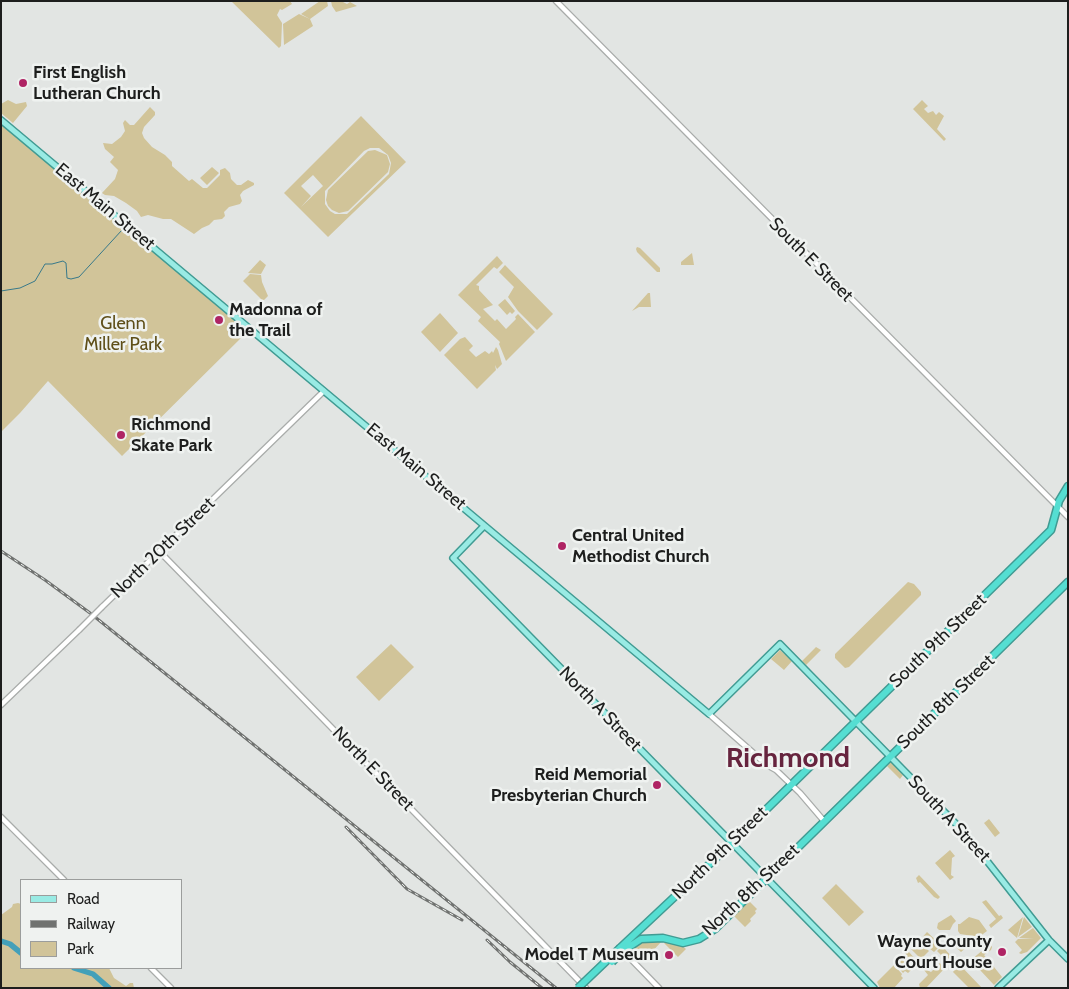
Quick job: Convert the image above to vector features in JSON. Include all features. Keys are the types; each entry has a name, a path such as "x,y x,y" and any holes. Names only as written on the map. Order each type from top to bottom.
{"highway":[{"name":"South 9th Street","path":"791,784 1051,530 1061,496 1068,486"},
{"name":"South 8th Street","path":"824,821 1068,582"},
{"name":"North 9th Street","path":"622,950 649,920 732,843 791,784"},
{"name":"North 8th Street","path":"622,950 641,939 662,938 684,943 699,939 715,928 824,821"},
{"path":"583,987 622,950"}],"main road":[{"name":"East Main Street","path":"1,120 709,714"},
{"name":"North A Street","path":"484,526 453,558 874,988"},
{"name":"South A Street","path":"709,714 780,644 975,844 1010,892 1049,940 1068,959"},
{"path":"998,988 1049,940"}],"street":[{"name":"South E Street","path":"556,1 1068,517"},
{"name":"North 20th Street","path":"1,705 324,391"},
{"name":"North E Street","path":"160,552 583,987"},
{"name":"East Main Street","path":"709,714 776,770 824,821"},
{"path":"1,817 63,879"},
{"path":"622,950 659,988"},
{"path":"152,969 171,988"}],"green space":[{"path":"231,1 290,1 292,4 282,10 280,9 277,15 282,23 281,46 279,48"},
{"path":"320,1 327,1 328,6 310,19 301,14"},
{"path":"331,1 341,1 347,4 350,2 357,6 336,12"},
{"path":"299,14 310,19 313,26 284,45 283,24"},
{"path":"8,100 16,104 26,102 27,106 13,123 1,113 1,104"},
{"path":"922,100 928,106 924,109 928,113 933,111 936,115 939,112 944,116 937,129 946,139 944,141 913,109"},
{"path":"150,107 155,112 155,115 144,127 142,133 144,138 152,147 165,155 172,162 172,166 189,181 192,179 203,188 207,188 220,175 220,170 225,168 237,185 241,185 248,180 254,183 254,185 243,191 240,195 242,201 240,204 229,207 224,212 225,216 222,219 214,220 194,234 171,219 148,215 141,217 137,211 126,203 114,196 102,193 115,179 118,170 110,162 114,157 105,149 103,143 112,144 125,131 123,123 125,120 130,125 134,125"},
{"path":"361,116 406,162 328,237 284,193","holes":["370,148 379,148 388,155 391,163 389,174 347,214 335,214 325,204 325,191 364,151","313,175 323,186 301,207 311,196 301,186"]},
{"name":"Glenn Miller Park","path":"1,120 247,325 241,338 122,456 48,381 1,432"},
{"path":"375,150 387,155 390,164 388,172 348,211 339,213 332,210 326,200 328,190 368,151"},
{"path":"212,167 219,173 207,185 200,178"},
{"path":"637,247 660,268 660,272 657,272 637,252"},
{"path":"692,253 694,265 681,265 681,262"},
{"path":"497,256 503,263 497,269 494,267 476,285 479,286 479,290 493,305 483,309 495,321 497,319 506,329 516,319 515,317 518,314 535,332 506,361 499,344 500,342 478,321 481,317 458,295"},
{"path":"260,260 266,265 261,274 248,273"},
{"path":"505,265 553,314 537,330 518,311 508,297 514,287 499,272"},
{"path":"250,274 261,275 268,296 263,301 243,281"},
{"path":"650,293 651,307 639,307 632,311"},
{"path":"505,299 515,311 512,314 510,312 507,315 498,305"},
{"path":"440,313 458,333 440,352 421,332"},
{"path":"465,337 473,346 469,350 476,357 485,351 489,354 492,351 493,353 496,347 502,364 497,369 495,365 496,370 477,389 444,355 460,339"},
{"path":"908,582 914,584 921,592 921,595 849,667 845,668 835,658 835,654"},
{"path":"391,644 414,667 379,701 356,677"},
{"path":"816,647 821,650 806,665 802,661"},
{"path":"780,650 792,661 784,670 771,659"},
{"path":"891,762 903,775 900,779 887,766"},
{"path":"989,819 1000,833 995,837 984,823"},
{"path":"950,850 955,856 952,858 951,875 954,877 950,880 935,863"},
{"path":"919,875 940,897 938,899 920,882 918,883 916,878"},
{"path":"836,884 864,912 849,926 822,898"},
{"path":"986,900 999,916 1001,915 1003,918 991,928 989,925 996,919 982,902"},
{"path":"749,901 757,909 750,919 751,921 745,927 734,916"},
{"path":"13,904 20,904 20,969 110,969 114,978 126,986 133,983 134,988 1,988 1,915 12,907"},
{"path":"951,915 956,921 950,930 939,930 937,928 938,923"},
{"path":"969,917 979,920 987,931 979,937 960,934 958,924"},
{"path":"1023,917 1017,938 1008,930"},
{"path":"1024,917 1032,927 1018,937"},
{"path":"1033,928 1041,938 1027,952 1019,953 1022,950 1015,942 1018,939 1034,939 1019,938"},
{"path":"927,932 941,945 934,952 925,945 927,943 923,939 920,940"},
{"path":"951,937 974,941 961,952 948,939"},
{"path":"645,941 662,941 649,955 643,952 647,957 645,959 642,956 637,961 629,950"},
{"path":"667,941 681,945 686,949 678,957 664,943"},
{"path":"919,941 917,945 921,949 924,946 929,951 921,959 911,949"},
{"path":"990,944 991,950 984,955 989,961 979,969 971,960"},
{"path":"942,946 954,959 948,966 944,962 945,959 937,951"},
{"path":"908,951 921,965 917,964 908,973 905,971 903,973 895,964"},
{"path":"990,962 1002,977 994,985 980,970"},
{"path":"940,963 944,969 926,988 920,988 919,984 928,975 924,970 931,972"},
{"path":"894,965 903,978 894,988 880,988 877,982"},
{"path":"958,965 982,988 969,988 953,972"}],"waterway":[{"path":"1,291 20,288 35,281 45,264 63,261 66,263 67,278 79,277 122,230"},
{"path":"1,941 10,944 20,952"},
{"path":"77,969 93,974 109,988"}],"railway":[{"path":"1,551 90,613 556,988"},
{"path":"346,827 407,889 462,920"},
{"path":"487,940 542,988"}],"place":[{"name":"First English Lutheran Church","path":"23,83"},
{"name":"Madonna of the Trail","path":"219,320"},
{"name":"Richmond Skate Park","path":"121,435"},
{"name":"Central United Methodist Church","path":"562,546"},
{"name":"Reid Memorial Presbyterian Church","path":"657,785"},
{"name":"Wayne County Court House","path":"1002,952"},
{"name":"Model T Museum","path":"669,955"}],"district":[{"name":"Richmond","path":"788,759"}]}
